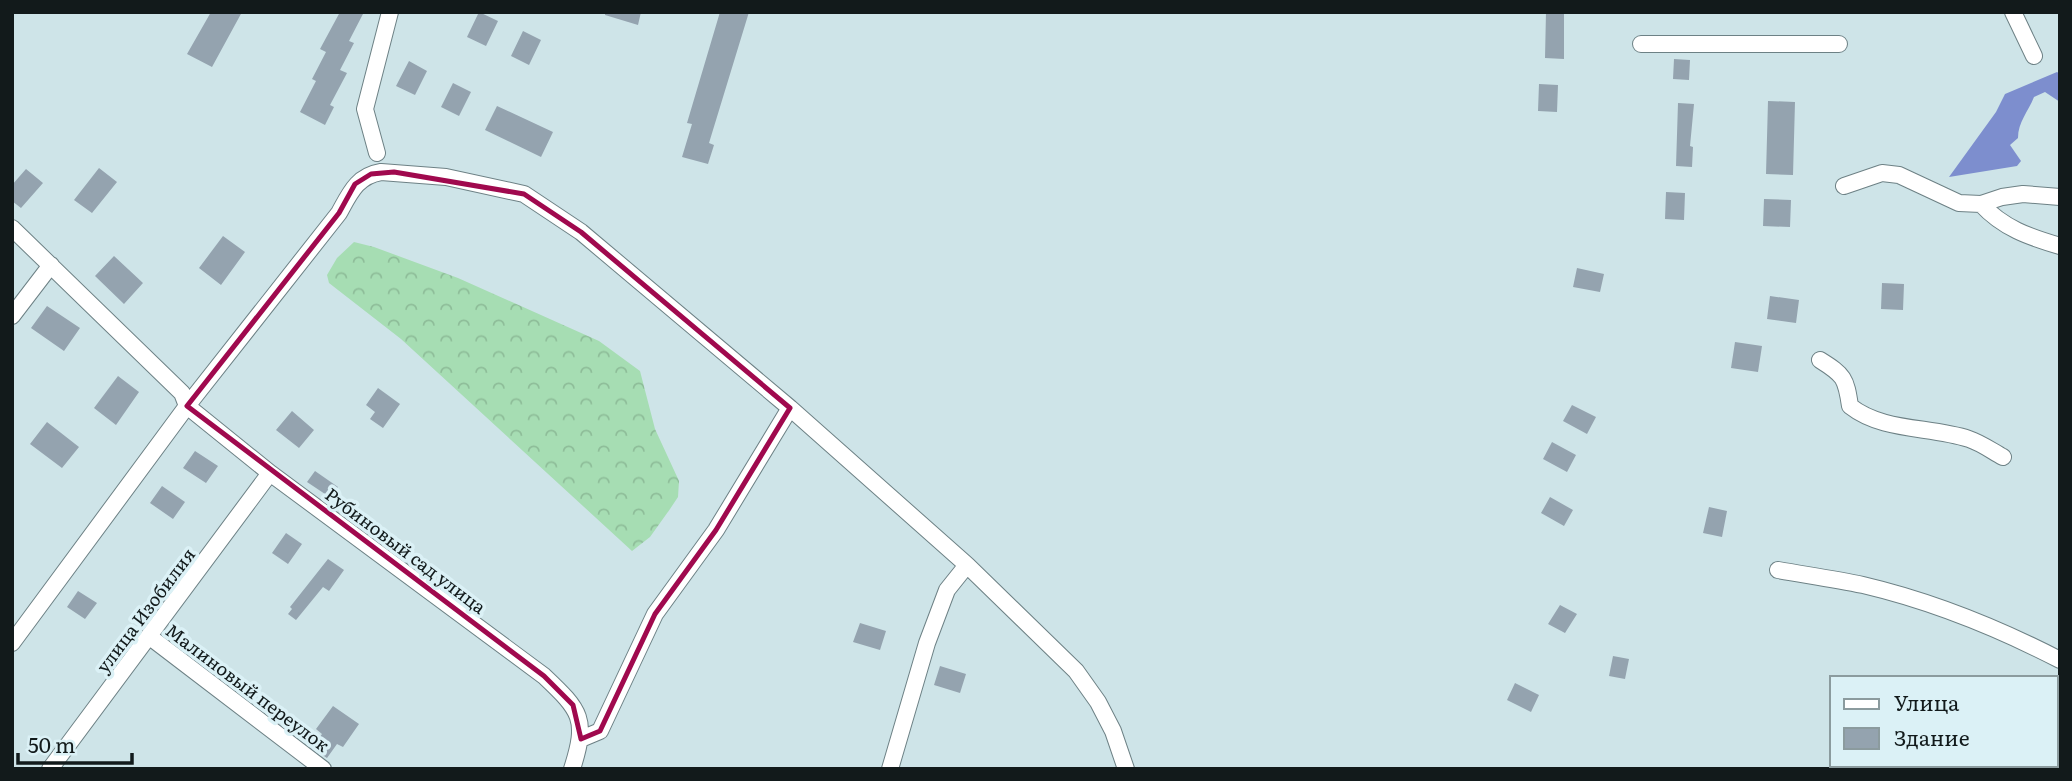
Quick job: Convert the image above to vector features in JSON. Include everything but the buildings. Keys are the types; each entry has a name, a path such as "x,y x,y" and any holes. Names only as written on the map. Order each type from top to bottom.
{"street":[{"path":"2013,12 2034,56"},
{"path":"377,153 365,108 388,13"},
{"path":"1641,44 1839,44"},
{"path":"12,643 187,406 339,213 355,184 371,174 394,172 446,177 524,194 581,232 790,408 967,565 1076,671 1108,721 1126,769"},
{"path":"1844,186 1882,173 1899,175 1959,203 1981,204 2022,194 2060,197"},
{"path":"1981,204 1993,217 2025,236 2060,246"},
{"name":"Рубиновый сад улица","path":"12,228 182,393 187,406 270,473 544,676 573,705 581,739"},
{"path":"12,316 51,265"},
{"path":"1820,360 1841,373 1847,384 1850,406 1864,417 1971,439 2003,457"},
{"path":"572,769 581,739 600,731 655,614 716,530 790,408"},
{"name":"улица Изобилия","path":"50,769 270,473"},
{"path":"890,769 927,643 947,590 967,565"},
{"path":"1778,570 1863,585 1913,599 2017,637 2060,660"},
{"name":"Малиновый переулок","path":"150,636 323,769"}],"highlighted area":[{"path":"394,172 524,194 581,232 790,408 716,530 655,614 600,731 581,739 573,705 544,676 187,406 339,213 355,184 371,174"}],"green space":[{"path":"354,242 458,278 599,341 640,371 655,429 679,481 678,497 650,537 632,551 401,339 329,283 327,275 337,258"}],"water":[{"path":"2057,72 2060,74 2060,102 2045,92 2034,97 2021,122 2018,138 2010,145 2021,161 2017,166 1949,177 1996,112 2005,94"}]}
